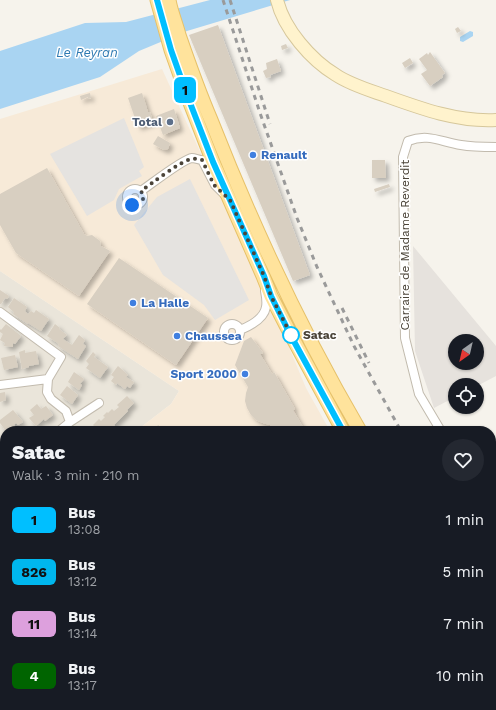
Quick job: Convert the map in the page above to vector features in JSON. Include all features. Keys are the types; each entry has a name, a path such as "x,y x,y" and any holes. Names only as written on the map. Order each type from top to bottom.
{"main road":[{"path":"165,2 187,95 230,200 264,276 271,296 340,426"},
{"path":"278,5 287,25 304,48 320,64 336,76 363,88 420,108 456,117 496,120"},
{"path":"174,44 196,83 273,267 305,332 357,426"},
{"path":"264,276 347,426"}],"street":[{"name":"Carraire de Madame Reverdit","path":"438,426 419,394 405,338 403,157 408,141 416,138 427,137 462,145 496,147"},
{"path":"141,191 175,167 192,158 202,160 214,185 230,200"},
{"path":"240,330 259,320 266,309 267,305 264,276"},
{"path":"0,312 62,357 48,379 47,392 50,399 66,411 70,422"},
{"path":"0,385 48,379"},
{"path":"65,426 99,403"}],"shaded area":[{"path":"162,69 278,321 306,388 327,426 142,426 171,404 179,391 0,271 0,119"},
{"path":"124,118 144,167 139,171 142,176 119,189 114,200 87,216 50,154"},
{"path":"190,179 249,300 215,320 204,305 163,275 134,225 157,197"},
{"path":"413,246 496,346 496,376 484,382 484,378 448,378 448,401 434,408 415,351"},
{"path":"0,271 179,391 171,404 142,426 0,426"}],"water":[{"name":"Le Reyran","path":"210,0 290,0 187,31 139,51 100,77 0,109 0,51 85,23 126,22"},
{"path":"470,31 473,32 473,36 463,42 460,41 460,37"}],"building":[{"name":"Renault","path":"218,25 310,275 293,281 189,35"},
{"path":"458,27 461,31 457,33 455,29"},
{"path":"286,44 288,48 282,50 281,46"},
{"path":"430,52 445,73 442,75 443,77 430,86 421,74 427,70 419,59 427,53 428,55"},
{"path":"410,58 413,63 405,68 402,63"},
{"path":"277,59 281,71 270,75 271,77 266,78 263,71 267,69 266,63"},
{"path":"90,93 91,98 88,99 88,97 81,100 80,96"},
{"path":"142,93 153,122 138,127 128,98"},
{"path":"174,109 180,128 163,135 156,116"},
{"path":"158,136 170,143 168,149 164,150 153,144"},
{"path":"372,160 385,160 386,178 372,178"},
{"path":"47,168 84,234 87,236 92,235 100,241 101,246 110,251 79,296 16,253 0,225 0,194"},
{"path":"389,184 390,187 375,192 374,189"},
{"path":"119,258 208,318 176,365 87,304"},
{"path":"0,290 9,296 7,299 5,298 1,304 0,304"},
{"path":"14,298 27,307 25,311 28,314 31,311 34,313 36,310 49,319 41,331 13,314 14,312 8,307"},
{"path":"6,324 21,336 15,344 13,343 13,347 4,346 5,343 0,340 3,334 0,332 0,329 1,330"},
{"path":"55,324 67,335 63,339 72,345 79,335 85,340 83,344 86,346 78,359 58,346 59,344 47,336"},
{"path":"251,337 263,353 260,354 272,374 274,372 295,409 293,410 302,426 270,426 256,420 251,415 245,401 248,387 235,365 244,341"},
{"path":"25,350 25,353 36,351 39,364 22,369 19,352"},
{"path":"93,352 96,355 94,357 108,367 100,378 86,368 89,364 86,361"},
{"path":"15,355 18,367 4,370 1,358"},
{"path":"118,366 128,375 126,377 134,382 130,388 127,386 125,389 117,383 116,385 111,381 114,377 111,375"},
{"path":"74,372 84,379 80,384 82,385 79,390 68,382"},
{"path":"67,386 78,395 72,404 60,395"},
{"path":"5,392 6,400 0,402 0,393"},
{"path":"127,396 134,403 114,425 115,426 93,425 99,419 101,421 107,412 108,413 112,409 114,411 119,407 117,405"},
{"path":"37,404 41,409 46,406 53,415 45,421 44,419 36,426 29,418 34,415 30,410"},
{"path":"13,410 23,422 18,425 16,423 15,426 2,426 0,420"}],"railway":[{"path":"223,0 260,113 297,218 317,267 354,346 398,426"},
{"path":"230,0 270,124"},
{"path":"342,308 369,363"}],"bus line":[{"name":"1","path":"157,0 171,50 213,162 264,276 271,296 340,426"}],"place":[{"name":"Total","path":"170,122"},
{"name":"Renault","path":"253,155"},
{"name":"La Halle","path":"133,303"},
{"name":"Satac","path":"291,335"},
{"name":"Chaussea","path":"177,336"},
{"name":"Sport 2000","path":"245,374"}],"route":[{"path":"132,205 136,206 140,204 144,198 141,191 175,167 192,158 202,160 214,185 230,200 264,276 271,296 291,335"}]}
